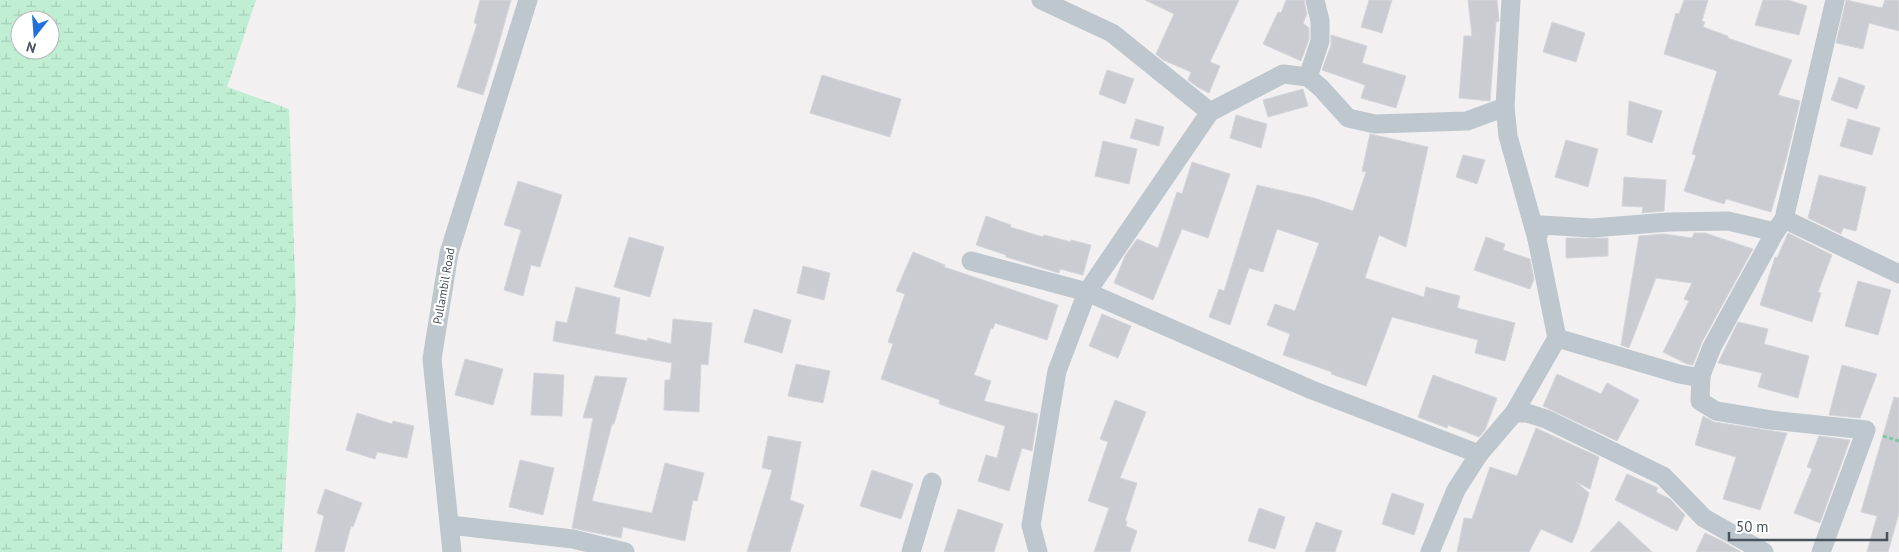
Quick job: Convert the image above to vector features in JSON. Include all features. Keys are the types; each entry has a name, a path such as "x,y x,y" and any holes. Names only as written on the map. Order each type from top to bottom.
{"street":[{"name":"Pullambil Road","path":"452,552 432,359 448,253 528,0"},
{"path":"1041,0 1112,33 1210,112"},
{"path":"1308,77 1320,41 1320,21 1315,0"},
{"path":"1430,552 1456,490 1479,454 1514,412 1557,338 1537,239 1508,136 1505,107 1511,0"},
{"path":"1821,552 1866,430 1771,420 1716,411 1700,401 1701,378 1712,347 1779,225 1835,0"},
{"path":"1038,552 1031,525 1057,371 1086,292 1210,112 1283,74 1308,77 1321,88 1348,118 1374,124 1467,121 1505,107"},
{"path":"1537,239 1541,225 1592,228 1669,222 1728,221 1779,225 1899,274"},
{"path":"972,260 1086,292 1312,390 1479,454"},
{"path":"1557,338 1679,374 1701,378"},
{"path":"1514,412 1527,413 1546,419 1663,476 1704,518 1764,552"},
{"path":"911,552 932,482"},
{"path":"450,525 573,539 625,552"}],"green space":[{"path":"0,0 256,0 227,87 289,109 296,304 282,552 0,552"}],"building":[{"path":"480,0 511,0 483,95 457,87 477,24 474,23"},
{"path":"1145,0 1239,0 1210,62 1220,66 1209,93 1188,80 1191,72 1163,60 1156,54 1174,14"},
{"path":"1286,0 1304,0 1307,14 1303,23 1309,28 1309,39 1301,61 1263,44 1278,12 1281,13"},
{"path":"1369,0 1392,0 1382,33 1361,27"},
{"path":"1468,0 1497,0 1499,21 1496,22 1490,101 1459,98 1464,36 1472,36"},
{"path":"1684,0 1708,0 1702,21 1705,22 1703,27 1728,36 1728,38 1792,60 1778,95 1800,101 1771,212 1726,199 1724,204 1684,191 1696,155 1692,154 1717,71 1664,54 1676,13 1679,14"},
{"path":"1763,0 1788,0 1807,6 1799,35 1755,25"},
{"path":"1846,0 1882,8 1885,0 1899,0 1899,31 1869,23 1863,49 1836,43"},
{"path":"1552,22 1585,33 1576,62 1543,52"},
{"path":"1331,35 1367,46 1362,63 1406,76 1396,108 1361,98 1365,85 1322,70 1331,45"},
{"path":"1107,70 1134,79 1125,104 1099,94"},
{"path":"822,75 901,99 890,137 810,113"},
{"path":"1839,77 1865,86 1857,109 1831,100"},
{"path":"1303,89 1308,106 1268,117 1263,100"},
{"path":"1629,101 1662,111 1652,143 1627,135"},
{"path":"1236,115 1267,124 1261,148 1230,138"},
{"path":"1136,119 1164,127 1159,146 1130,138"},
{"path":"1848,119 1880,128 1872,155 1840,146"},
{"path":"1370,134 1428,147 1406,247 1379,235 1365,278 1424,297 1426,287 1460,296 1457,308 1515,323 1505,361 1475,353 1478,340 1392,317 1366,386 1283,355 1290,334 1267,325 1275,304 1295,311 1319,243 1277,229 1263,272 1249,268 1230,325 1209,317 1219,289 1224,291 1257,185 1314,198 1353,211 1366,172 1362,171"},
{"path":"1566,140 1598,149 1588,187 1555,177"},
{"path":"1103,141 1137,149 1129,184 1095,176"},
{"path":"1463,155 1485,160 1477,184 1456,177"},
{"path":"1192,162 1230,174 1208,238 1182,229 1153,300 1114,283 1125,256 1137,239 1158,248 1177,192 1182,194"},
{"path":"1819,175 1866,187 1856,231 1843,228 1841,234 1808,218"},
{"path":"1624,177 1666,180 1664,211 1642,213 1643,207 1622,206"},
{"path":"518,181 562,195 540,267 531,265 523,296 504,290 521,230 504,225"},
{"path":"986,216 1011,225 1010,227 1043,237 1044,235 1091,245 1083,275 1060,269 1059,273 1006,257 1006,255 976,245"},
{"path":"1694,233 1705,233 1753,249 1702,342 1693,365 1663,352 1689,301 1684,299 1692,283 1656,278 1629,348 1621,345 1639,236 1664,234 1692,238"},
{"path":"1788,233 1832,255 1818,292 1821,293 1812,322 1760,305 1775,257 1777,258"},
{"path":"629,237 664,247 650,297 614,287"},
{"path":"1486,237 1505,244 1503,250 1530,259 1534,279 1530,289 1474,270"},
{"path":"1566,238 1608,238 1608,256 1566,258"},
{"path":"913,252 945,265 944,267 1058,305 1047,340 995,323 993,329 991,328 974,375 991,381 984,401 1038,414 1032,451 1022,448 1009,491 978,481 986,455 997,458 1005,426 939,404 940,400 881,379 893,344 888,342 905,294 896,291"},
{"path":"803,266 830,273 824,300 797,293"},
{"path":"1858,281 1891,290 1878,335 1845,326"},
{"path":"576,287 620,298 615,334 647,341 648,338 671,344 673,319 712,323 708,365 701,364 699,412 664,410 665,380 670,380 672,363 553,341 556,321 567,323"},
{"path":"754,309 791,320 782,353 744,342"},
{"path":"1102,314 1131,326 1118,358 1089,346"},
{"path":"1738,322 1768,329 1764,344 1809,356 1798,398 1758,387 1762,373 1718,363"},
{"path":"465,359 503,369 493,405 455,395"},
{"path":"796,364 830,371 823,403 788,396"},
{"path":"1842,365 1877,374 1860,418 1829,415"},
{"path":"534,373 564,375 562,416 531,415"},
{"path":"1557,374 1601,394 1607,383 1639,400 1617,441 1543,406"},
{"path":"1433,375 1497,398 1485,430 1479,437 1448,425 1447,428 1418,417"},
{"path":"595,376 627,378 614,424 612,424 592,501 652,513 665,463 704,473 697,501 693,500 685,541 623,527 621,538 572,528 593,418 583,418"},
{"path":"1894,397 1899,398 1899,513 1888,552 1867,552 1877,516 1861,512"},
{"path":"1115,400 1146,412 1120,478 1137,483 1125,521 1127,521 1126,526 1137,531 1130,552 1094,552 1109,508 1088,501 1108,442 1100,439"},
{"path":"357,413 392,424 393,421 414,426 407,458 377,452 375,459 346,450"},
{"path":"1703,416 1714,422 1787,433 1760,510 1723,499 1736,457 1695,445"},
{"path":"1536,428 1599,457 1590,489 1576,482 1589,493 1572,543 1541,529 1529,552 1457,552 1464,518 1472,519 1490,467 1517,476"},
{"path":"768,436 801,442 790,500 804,505 790,552 747,552 772,470 762,468"},
{"path":"1819,436 1850,440 1820,523 1794,513 1812,469 1807,467"},
{"path":"520,460 554,468 543,515 509,507"},
{"path":"872,470 913,484 901,519 860,506"},
{"path":"1627,474 1658,488 1656,492 1670,499 1685,515 1677,531 1615,500"},
{"path":"325,489 362,503 353,527 351,526 344,552 315,552 324,516 317,513"},
{"path":"1392,493 1424,504 1414,535 1382,524"},
{"path":"1259,508 1285,517 1275,549 1248,541"},
{"path":"958,509 1003,524 994,552 944,552"},
{"path":"1619,521 1652,552 1590,552"},
{"path":"1316,522 1342,531 1335,552 1305,552"},
{"path":"1705,533 1722,541 1741,552 1696,552"}]}
